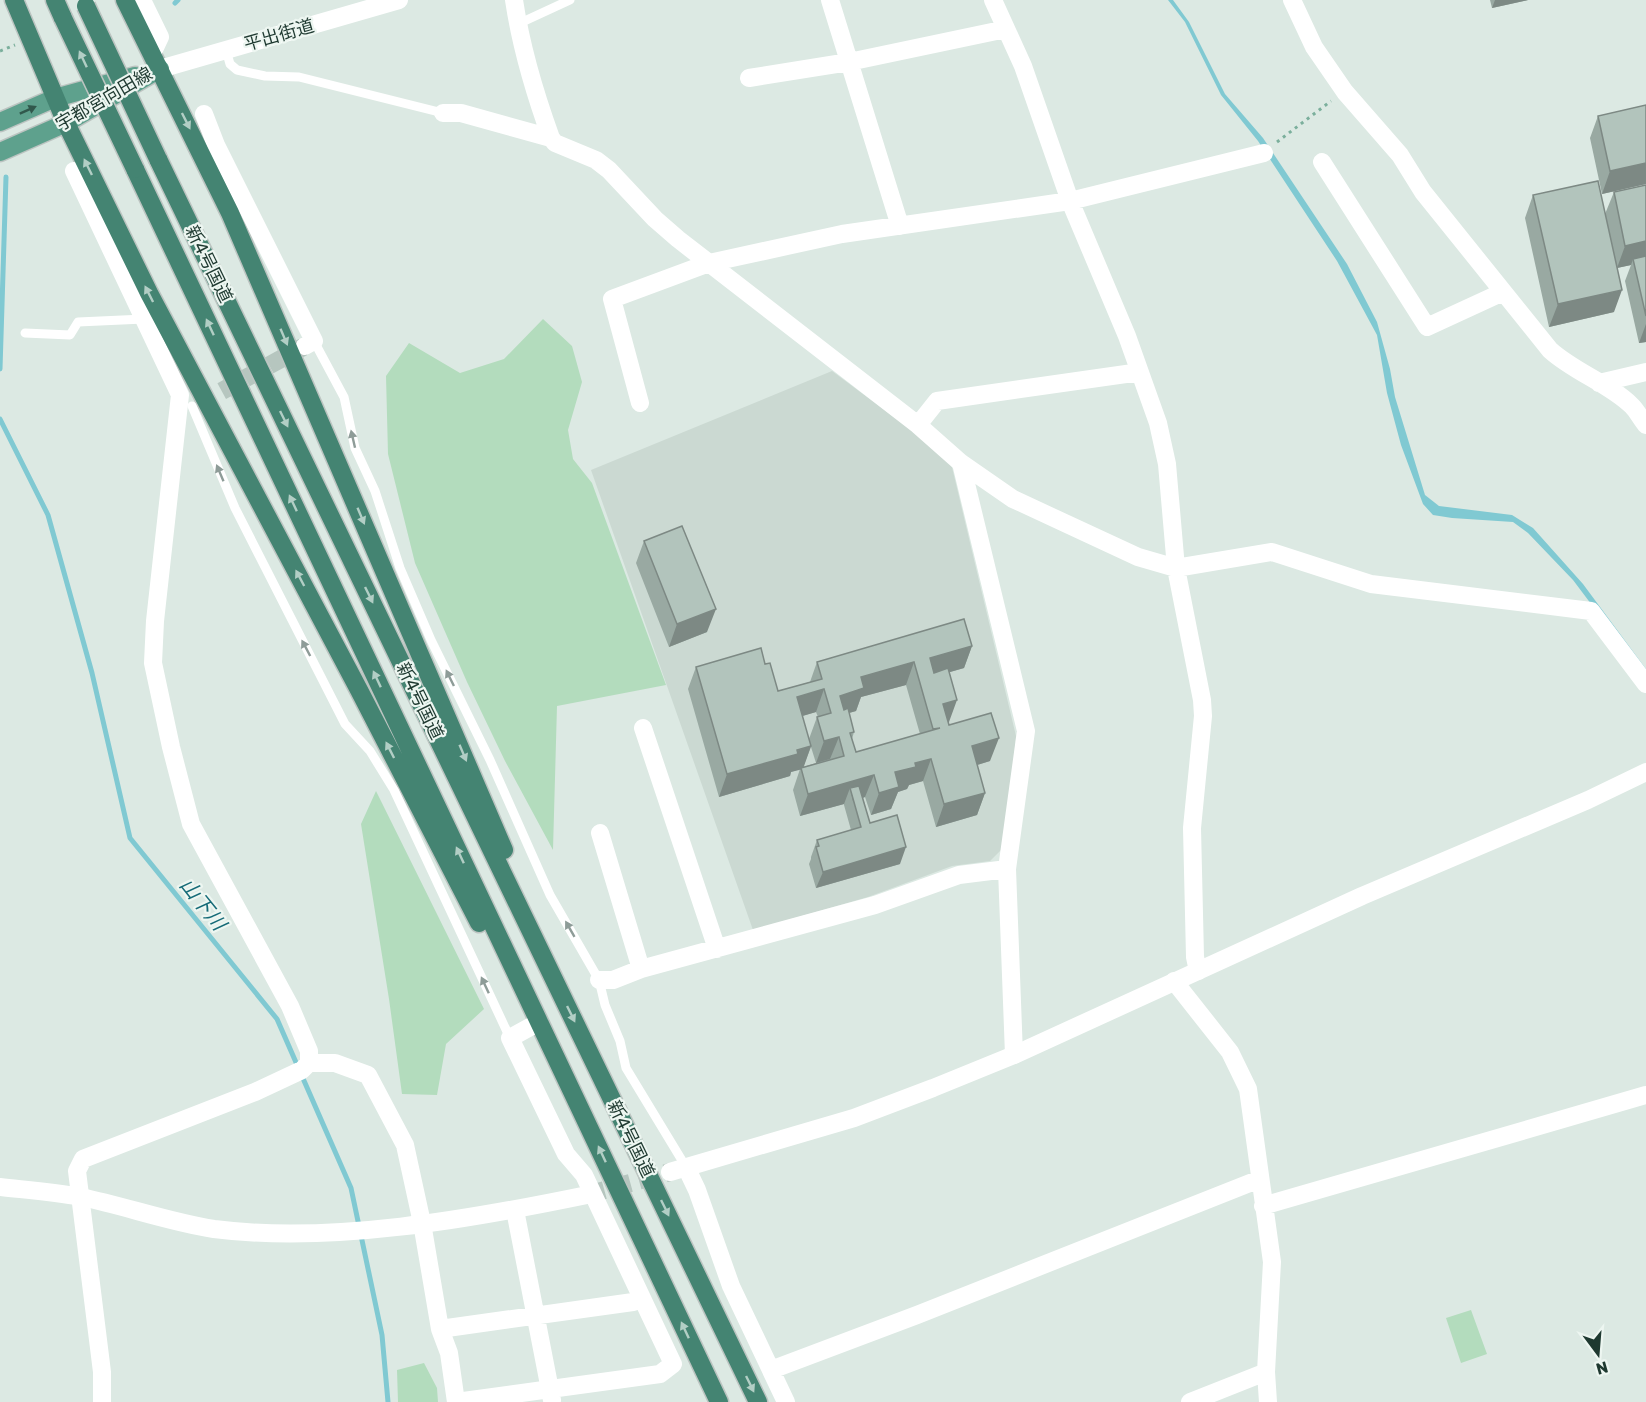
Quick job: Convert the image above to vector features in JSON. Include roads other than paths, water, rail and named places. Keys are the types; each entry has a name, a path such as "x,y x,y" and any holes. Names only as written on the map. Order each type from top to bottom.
{"highway":[{"path":"14,0 66,123 148,293 359,690 508,978 539,1022"},
{"name":"新4号国道","path":"55,0 719,1402"},
{"path":"125,0 230,213 501,840 528,923"},
{"name":"新4号国道","path":"84,3 758,1402"}],"main road":[{"name":"宇都宮向田線","path":"0,122 55,98 156,61"},
{"name":"宇都宮向田線","path":"0,152 66,123 156,61"}],"street":[{"path":"142,0 160,37 156,61"},
{"name":"平出街道","path":"156,61 226,50 399,0"},
{"path":"514,0 537,100 555,143 596,160 609,170 655,219 709,263 918,425 961,463 1013,499 1138,557 1176,568 1272,552 1371,584 1591,611 1646,684"},
{"path":"830,0 900,226"},
{"path":"993,0 1023,66 1070,201 1140,372 1158,423 1167,464 1176,568 1202,700 1203,716 1192,828 1195,957 1198,971"},
{"path":"1292,0 1314,47 1345,92 1400,155 1423,192 1550,350 1562,362 1599,383 1632,406 1646,425"},
{"path":"749,78 849,62 1006,29"},
{"path":"443,114 461,113 551,138"},
{"path":"204,114 216,145 309,344"},
{"path":"640,403 612,299 709,263 842,234 1070,201 1264,153"},
{"path":"1322,162 1427,327 1503,292"},
{"path":"74,171 180,395 189,405 155,621 153,663 191,824 290,1006 309,1051 309,1064"},
{"path":"918,425 937,400 1140,372"},
{"path":"1599,383 1646,372"},
{"path":"961,463 1026,731 1007,869 1014,1054"},
{"path":"643,728 717,949"},
{"path":"786,1402 731,1286 697,1190 678,1169 854,1118 933,1088 1014,1054 1362,896 1588,800 1646,772"},
{"path":"600,833 641,969"},
{"path":"599,980 613,980 641,969 875,905 959,875 1007,869"},
{"path":"1174,981 1230,1052 1242,1072 1248,1089 1272,1262 1266,1372 1268,1402"},
{"path":"102,1402 102,1372 77,1171 83,1159 255,1092 302,1070 309,1064 335,1063 368,1075 405,1145 422,1223 440,1329 449,1353 456,1402 551,1396 660,1374 673,1364 584,1175 567,1154 510,1038 539,1022"},
{"path":"1263,1206 1646,1095"},
{"path":"771,1370 917,1315 1260,1179"},
{"path":"0,1187 81,1197 212,1228 291,1234 422,1223 515,1210 587,1195"},
{"path":"515,1210 551,1396"},
{"path":"440,1329 642,1299"},
{"path":"1190,1402 1266,1372"}],"lane":[{"path":"518,24 570,0"},
{"path":"226,50 230,64 237,70 265,76 299,77 443,114"},
{"path":"25,333 70,335 78,322 144,319"},
{"path":"309,344 344,397 355,448 375,491 400,568 431,640 490,760 550,895 599,980 605,1005 620,1041 626,1068 661,1130 678,1169"},
{"path":"189,405 269,579 345,724 370,751 394,790 510,1038"}],"water":[{"path":"1168,0 1173,0 1189,22 1225,94 1263,138 1347,264 1377,322 1395,397 1425,495 1439,506 1512,515 1533,528 1583,584 1646,669 1646,677 1573,580 1528,533 1513,522 1433,515 1423,504 1401,445 1387,393 1377,335 1337,261 1258,141 1221,95 1185,22"}],"waterway":[{"name":"山下川","path":"175,3 178,0"},
{"name":"山下川","path":"0,369 6,177"},
{"name":"山下川","path":"0,419 48,515 92,673 130,838 277,1019 351,1188 382,1335 388,1402"}],"tunnel":[{"path":"198,404 303,347"},
{"path":"587,1195 670,1172"}]}
